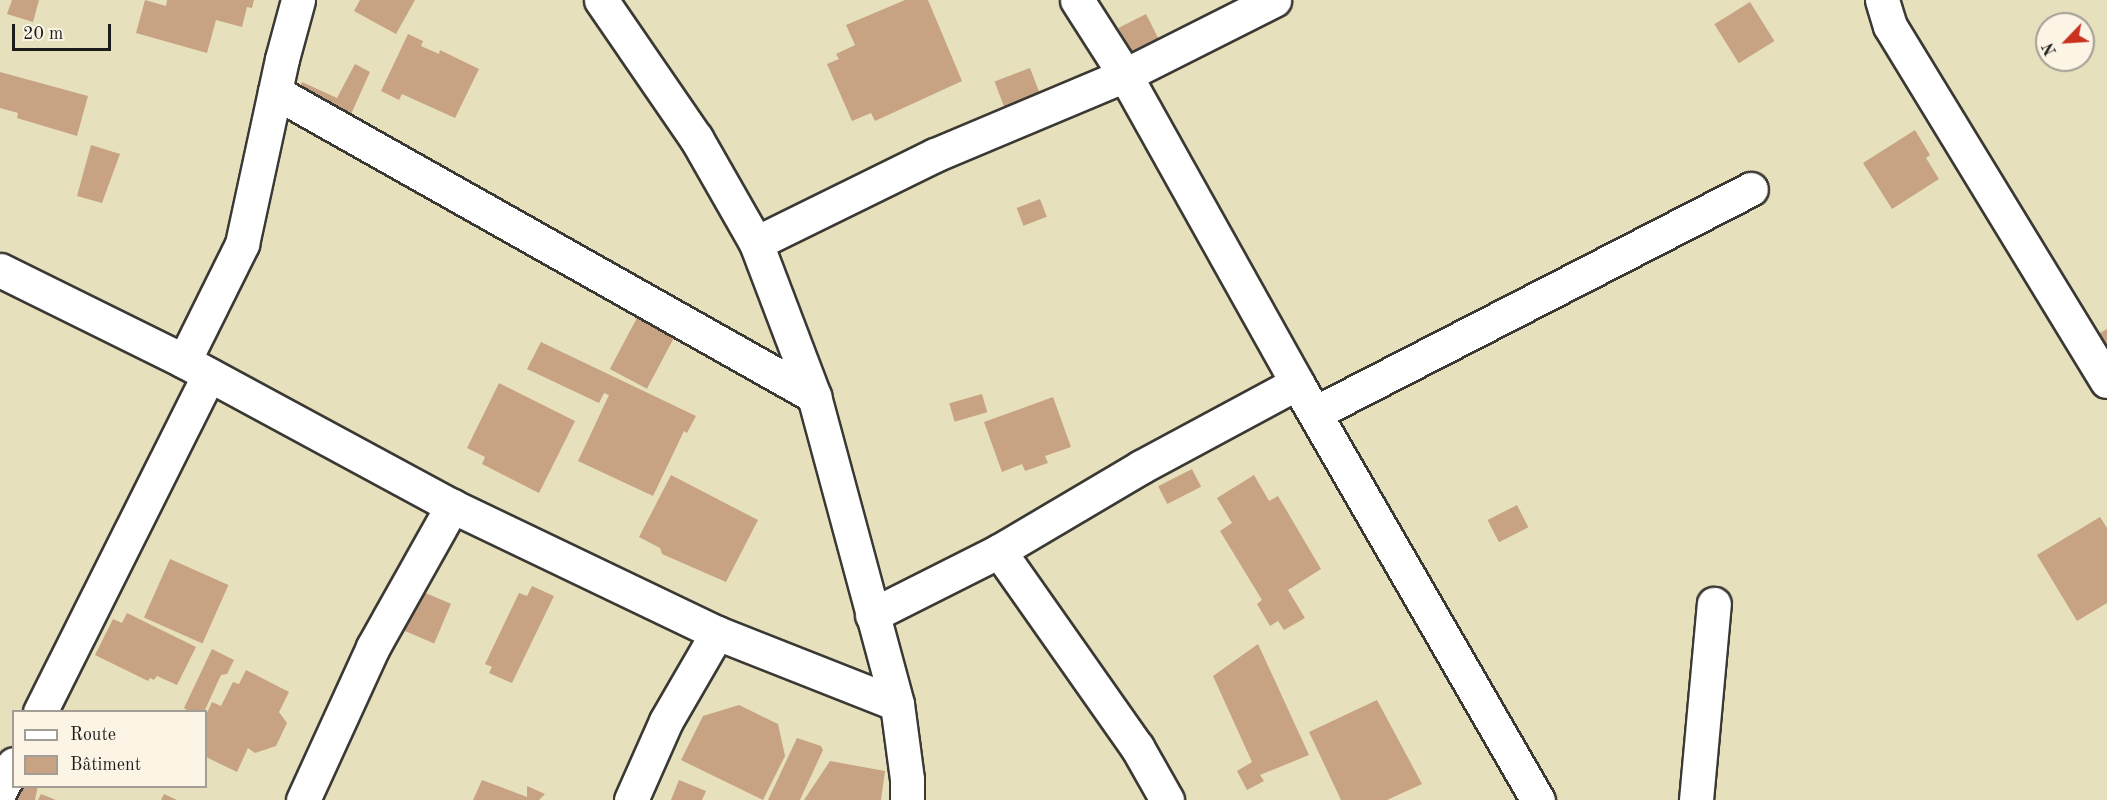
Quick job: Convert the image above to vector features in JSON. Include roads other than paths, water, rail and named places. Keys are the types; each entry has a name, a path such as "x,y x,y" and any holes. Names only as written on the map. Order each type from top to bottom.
{"street":[{"path":"40,710 196,368 242,244 275,92 298,0"},
{"path":"601,0 696,138 756,243 814,396 897,704 907,779 907,800"},
{"path":"1077,0 1125,75 1297,383 1538,800"},
{"path":"756,243 935,155 1125,75 1274,0"},
{"path":"1882,0 1890,26 2107,381"},
{"path":"275,92 814,396"},
{"path":"1315,413 1751,189"},
{"path":"0,270 196,368 452,506 717,633 897,704"},
{"path":"872,615 999,551 1141,467 1297,383"},
{"path":"303,800 373,647 452,506"},
{"path":"999,551 1137,747 1167,800"},
{"path":"1696,800 1714,604"},
{"path":"631,800 666,721 717,633"},
{"path":"0,790 12,768"}]}
